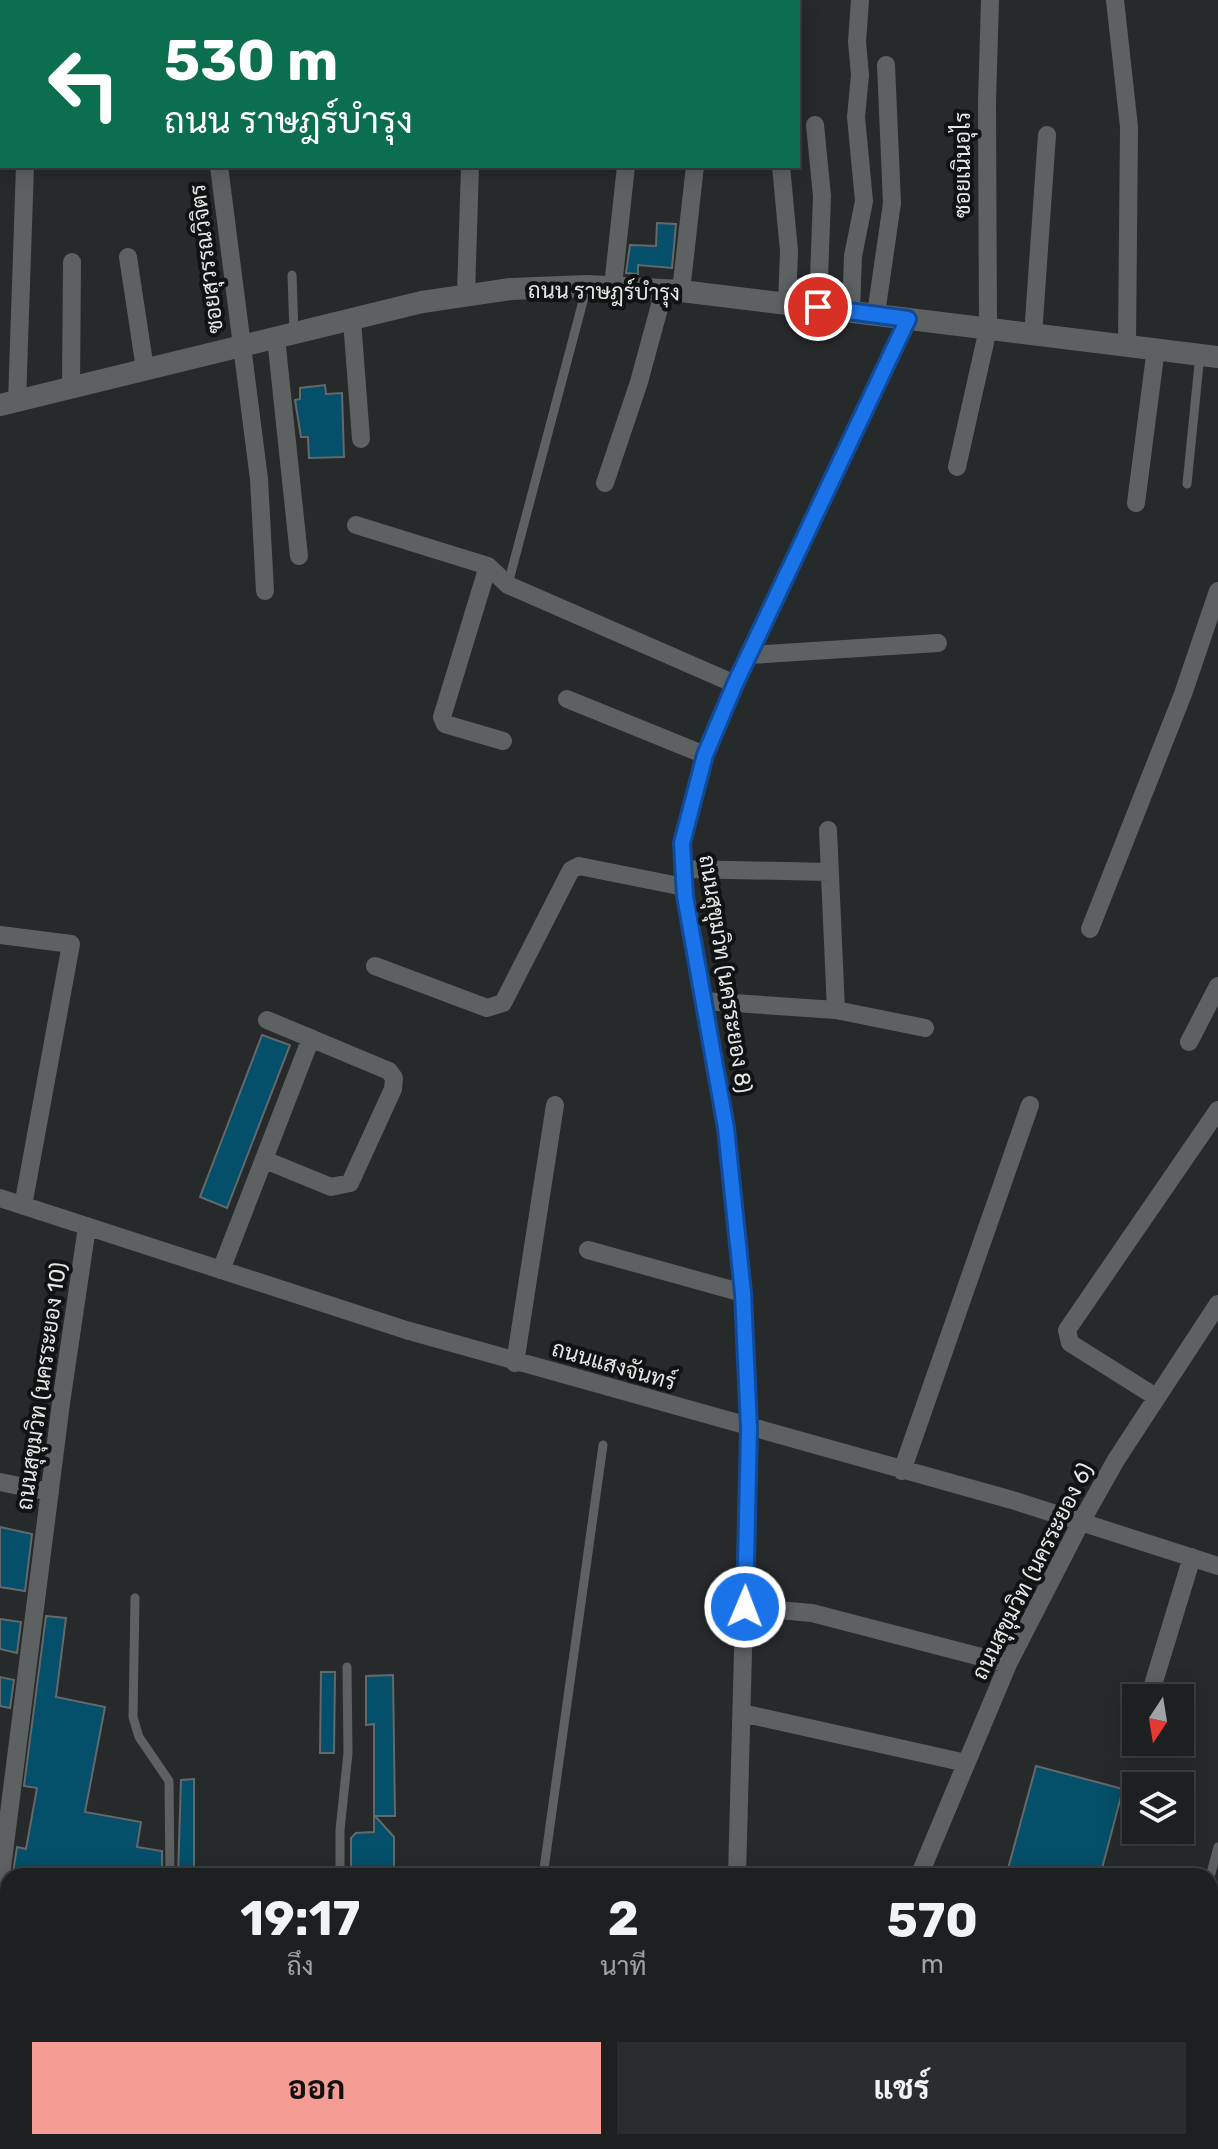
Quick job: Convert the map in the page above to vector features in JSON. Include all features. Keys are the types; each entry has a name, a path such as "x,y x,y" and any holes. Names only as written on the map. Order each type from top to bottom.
{"street":[{"path":"851,311 853,256 864,201 856,117 860,0"},
{"name":"ซอยเนินอุไร","path":"957,467 988,329 986,116 990,0"},
{"path":"1115,0 1129,127 1127,344"},
{"path":"876,314 892,203 886,65"},
{"path":"815,125 822,196 818,307"},
{"path":"1033,335 1047,135"},
{"path":"9,404 25,168"},
{"name":"ซอยสุวรรณวิจิตร","path":"219,168 260,493 265,591"},
{"path":"466,295 470,168"},
{"path":"613,286 626,168"},
{"path":"605,483 672,290 695,168"},
{"path":"781,168 789,251 787,303"},
{"path":"128,257 145,369"},
{"path":"71,388 72,262"},
{"name":"ถนน ราษฎร์บำรุง","path":"9,404 145,369 466,295 587,286 672,290 1209,355"},
{"name":"ถนนสุขุมวิท (นครระยอง 8)","path":"737,1868 749,1428 743,1293 726,1128 683,878 686,821 705,755 735,684 908,319"},
{"path":"352,320 361,439"},
{"path":"285,336 299,556"},
{"path":"1136,503 1156,348"},
{"path":"356,525 488,566 508,585 735,684"},
{"path":"488,566 442,717 445,724 503,741"},
{"path":"1090,929 1214,614 1218,591"},
{"path":"751,655 938,643"},
{"path":"567,699 705,755"},
{"path":"828,830 836,1010"},
{"path":"375,966 487,1008 496,1007 503,1003 571,870 579,866 683,878 830,872"},
{"path":"0,935 71,944 23,1206"},
{"path":"1189,1042 1214,1005 1218,986"},
{"path":"704,1001 836,1010 925,1028"},
{"path":"265,1160 331,1187 350,1183 393,1089 394,1078 389,1071 267,1020"},
{"path":"221,1270 311,1038"},
{"path":"515,1363 555,1105"},
{"path":"902,1471 1030,1105"},
{"path":"1156,1397 1070,1343 1067,1330 1218,1110"},
{"name":"ถนนแสงจันทร์","path":"0,1198 515,1363 1081,1522 1218,1566"},
{"name":"ถนนสุขุมวิท (นครระยอง 10)","path":"1,1868 6,1808 87,1227"},
{"path":"588,1250 743,1293"},
{"name":"ถนนสุขุมวิท (นครระยอง 6)","path":"922,1868 1008,1664 1081,1522 1156,1397 1218,1304"},
{"path":"0,1482 50,1492"},
{"path":"1153,1684 1192,1557"},
{"path":"745,1607 812,1613 1008,1664"},
{"path":"742,1713 966,1763"}],"lane":[{"path":"285,336 292,275"},
{"path":"508,585 587,286"},
{"path":"1187,484 1209,355"},
{"path":"544,1868 603,1445"},
{"path":"135,1598 133,1717 139,1737 169,1781 170,1868"},
{"path":"340,1868 340,1830 348,1753 347,1667"},
{"path":"1212,1868 1218,1847"}],"building":[{"path":"657,223 676,224 672,268 638,265 638,274 626,273 630,245 656,246"},
{"path":"325,385 326,394 342,393 344,457 309,458 308,437 301,437 295,400 300,399 300,388"},
{"path":"262,1035 290,1045 227,1208 200,1197"},
{"path":"0,1527 32,1534 25,1591 0,1587"},
{"path":"46,1616 66,1618 56,1697 105,1707 85,1812 141,1822 137,1847 162,1851 162,1868 14,1868 17,1847 26,1849 37,1788 24,1786"},
{"path":"0,1619 21,1622 17,1653 0,1649"},
{"path":"321,1672 335,1672 334,1753 320,1753"},
{"path":"393,1675 395,1816 375,1816 394,1837 394,1868 351,1868 351,1838 356,1833 374,1832 374,1724 366,1725 366,1676"},
{"path":"0,1677 14,1680 10,1708 0,1706"},
{"path":"1036,1766 1122,1789 1102,1868 1008,1868"},
{"path":"194,1779 194,1868 178,1868 181,1780"}],"route":[{"path":"745,1607 749,1428 743,1293 726,1128 685,896 682,843 705,755 735,684 908,319 818,307"}]}
